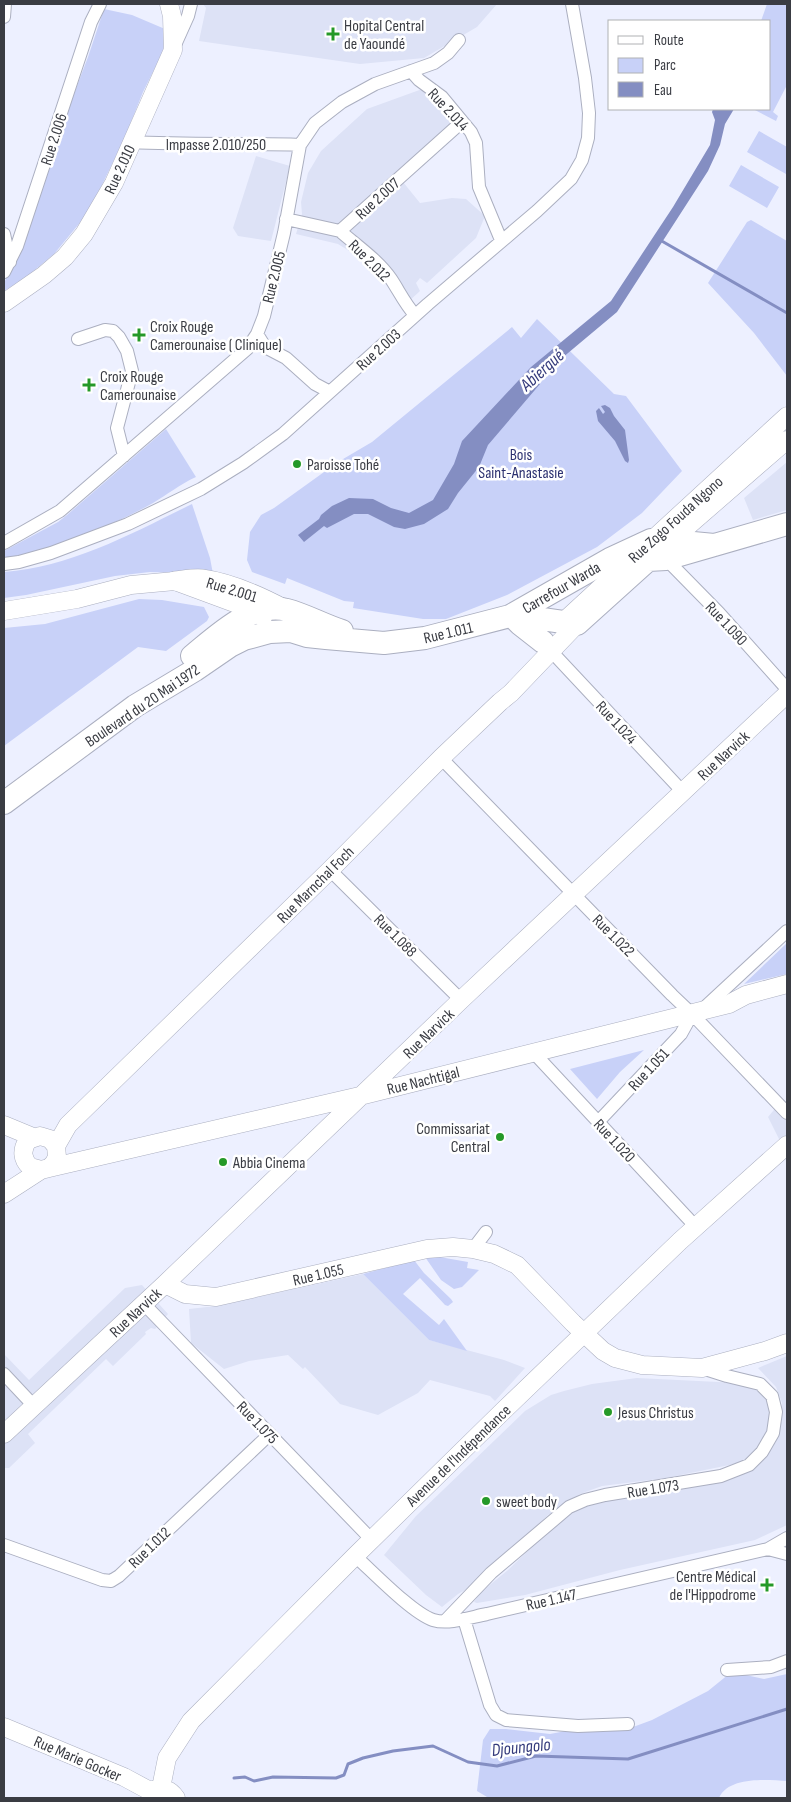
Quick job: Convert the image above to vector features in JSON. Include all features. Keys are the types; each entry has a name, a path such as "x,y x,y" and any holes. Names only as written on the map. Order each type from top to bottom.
{"highway":[{"path":"659,550 714,546 787,524"},
{"name":"Carrefour Warda","path":"511,616 610,560 659,550"},
{"name":"Carrefour Warda","path":"511,616 570,623 659,550"},
{"path":"135,706 190,657 236,621 267,609 288,620"},
{"path":"511,616 547,647"},
{"name":"Rue 1.011","path":"288,620 307,636 384,643 439,635 511,616"},
{"name":"Boulevard du 20 Mai 1972","path":"4,803 135,706 195,670 230,646 244,639 270,632 288,620"}],"main road":[{"path":"170,4 173,50"},
{"name":"Rue 2.010","path":"4,303 66,257 84,234 114,184 173,50"},
{"name":"Rue Zogo Fouda Ngono","path":"659,550 787,416"},
{"name":"Rue Zogo Fouda Ngono","path":"659,550 787,440"},
{"name":"Rue 2.001","path":"175,581 201,579 229,585 254,594 288,620"},
{"path":"4,611 77,599 131,585 175,581 240,605 256,613"},
{"path":"547,647 570,623"},
{"name":"Rue Marnchal Foch","path":"4,1189 45,1155 68,1125 330,870 440,758 511,693 524,667 547,647"},
{"name":"Rue Narvick","path":"4,1434 144,1304 461,1000 787,694"},
{"name":"Rue Nachtigal","path":"45,1155 364,1095 729,1004 746,995 787,984"},
{"path":"729,1004 747,1004 787,995"},
{"path":"4,1127 45,1155 4,1194"},
{"name":"Avenue de l'Indépendance","path":"152,1792 167,1758 191,1721 371,1539 584,1333 696,1227 787,1145"},
{"name":"Rue 1.055","path":"165,1284 185,1294 216,1297 427,1248 453,1247 494,1254 517,1265 584,1333 615,1358 642,1365 702,1368 787,1343"},
{"name":"Rue Marie Gocker","path":"4,1727 124,1777 152,1792 172,1793 176,1798"}],"street":[{"path":"4,17 5,4"},
{"name":"Rue 2.006","path":"7,267 20,237 91,22 100,4"},
{"path":"190,10 201,4"},
{"name":"Rue 2.003","path":"4,564 51,553 120,527 201,489 243,463 283,434 415,315 537,211 571,178 582,160 588,138 589,114 586,78 572,4"},
{"name":"Rue 2.010","path":"173,50 190,10"},
{"name":"Rue 2.005","path":"4,543 60,512 248,349 257,334 264,316 286,219 300,145 315,123 342,102 375,84 434,63 448,53 459,40"},
{"name":"Rue 2.014","path":"411,71 419,80 442,97 471,132 476,143 479,187 501,240"},
{"name":"Rue 2.007","path":"286,219 340,232 455,128"},
{"name":"Impasse 2.010/250","path":"132,142 300,145"},
{"name":"Rue 2.012","path":"340,232 376,261 391,278 408,308 415,315"},
{"path":"4,234 7,267"},
{"path":"78,339 106,330 113,332 119,337 127,351 132,371 117,428 124,456"},
{"path":"257,334 265,347 286,358 315,384 330,392"},
{"name":"Rue 1.090","path":"659,550 787,689"},
{"name":"Rue 1.024","path":"547,647 683,792"},
{"name":"Rue 1.022","path":"440,758 574,894 696,1012 787,1113"},
{"name":"Rue 1.088","path":"330,870 461,1000"},
{"name":"Rue 1.051","path":"598,1122 681,1034 696,1012 787,931"},
{"name":"Rue 1.020","path":"534,1053 696,1227"},
{"path":"473,1249 486,1232"},
{"name":"Rue 1.075","path":"144,1304 371,1539"},
{"name":"Rue 1.073","path":"445,1621 491,1572 569,1507 605,1495 721,1476 749,1465 762,1452 773,1433 776,1412 772,1396 760,1384 702,1368"},
{"path":"4,1374 34,1406"},
{"name":"Rue 1.012","path":"4,1545 102,1580 111,1580 119,1576 270,1434"},
{"path":"768,1549 787,1538"},
{"path":"768,1549 787,1554"},
{"name":"Rue 1.147","path":"355,1556 422,1614 433,1620 445,1621 464,1619 768,1549"},
{"path":"464,1619 490,1704 496,1714 506,1720 551,1724 599,1726 628,1724"},
{"path":"727,1670 771,1667 787,1661"}],"shaded area":[{"name":"Hopital Central de Yaoundé","path":"203,4 497,4 477,27 424,58 360,64 199,41 206,8"},
{"path":"425,88 449,109 462,131 403,182 420,203 452,198 466,199 485,216 476,238 427,283 420,278 416,283 420,291 408,302 378,269 338,244 296,234 302,214 301,202 308,173 321,151 367,109"},
{"path":"256,156 290,166 271,241 238,236 233,228"},
{"path":"787,462 787,510 753,520 744,498"},
{"path":"778,1105 787,1115 787,1135 781,1143 768,1117"},
{"path":"363,1274 429,1340 504,1360 525,1368 495,1401 490,1396 430,1380 418,1393 378,1415 340,1404 305,1367 303,1369 288,1355 249,1361 224,1369 191,1343 189,1309 216,1306"},
{"path":"142,1285 168,1314 155,1329 151,1328 145,1332 146,1334 113,1366 106,1359 28,1434 35,1443 9,1468 4,1468 4,1354 29,1380 125,1288"},
{"path":"787,1356 787,1525 755,1540 620,1570 525,1595 474,1602 480,1593 568,1515 586,1506 626,1496 689,1487 767,1455 777,1440 782,1420 782,1403 776,1387 758,1368"},
{"path":"637,1378 739,1383 759,1388 770,1404 770,1425 759,1447 744,1462 666,1478 602,1486 580,1494 548,1515 501,1563 478,1583 458,1594 442,1607 426,1595 384,1555 416,1516 525,1411 551,1395 564,1391 592,1384"}],"green space":[{"path":"767,4 787,4 787,85 773,112 778,116 776,121 755,110 771,110 771,20 761,20"},
{"path":"104,9 132,15 165,29 163,52 143,92 125,137 83,219 54,254 24,279 4,291 4,283 29,230 61,128"},
{"path":"759,131 787,147 786,174 747,152"},
{"path":"741,165 779,187 767,208 729,186"},
{"path":"751,220 787,241 787,376 754,333 708,283 747,222"},
{"name":"Bois Saint-Anastasie","path":"537,319 614,394 626,396 682,471 642,513 597,547 507,595 446,619 423,619 353,608 354,602 344,601 287,578 285,584 252,572 247,560 250,532 261,515 274,508 338,462 372,442 512,327 521,338"},
{"path":"166,429 196,477 153,503 118,521 61,543 4,559 4,551 58,522"},
{"path":"192,504 210,558 213,574 150,572 115,576 4,598 4,572 29,569 77,556 124,537"},
{"path":"139,599 162,600 204,607 209,617 207,621 166,651 138,647 4,746 4,628 45,624"},
{"path":"787,943 787,974 744,984"},
{"path":"644,1050 620,1072 597,1099 570,1069"},
{"path":"434,1256 468,1262 467,1268 479,1270 462,1287 454,1289 441,1280 425,1257"},
{"path":"414,1260 424,1273 453,1302 448,1306 445,1305 420,1278 403,1294 439,1325 444,1319 467,1351 429,1340 363,1274"},
{"path":"729,1674 741,1674 764,1679 787,1674 787,1781 759,1780 740,1783 724,1791 719,1798 495,1798 487,1797 477,1791 483,1740 490,1729 550,1734 571,1730 599,1732 625,1730 652,1720 708,1691"}],"water":[{"name":"Abiergué","path":"713,110 733,110 725,124 720,145 708,171 617,312 537,379 540,384 488,445 479,467 448,509 424,524 405,529 394,527 368,514 354,514 327,528 324,526 304,542 298,535 332,506 349,498 373,499 391,508 409,513 433,500 454,464 462,441 531,367 611,301 673,207 710,145 715,120"},
{"path":"605,405 610,408 625,430 628,463 625,461 615,441 598,421 596,411 599,408 603,414 605,412 601,406"}],"waterway":[{"path":"660,240 787,313"},
{"name":"Djoungolo","path":"234,1778 245,1777 254,1781 273,1777 336,1778 344,1775 348,1764 363,1758 393,1751 433,1746 468,1762 497,1766 536,1756 628,1759 787,1709"}],"place":[{"name":"Hopital Central de Yaoundé","path":"333,34"},
{"name":"Croix Rouge Camerounaise ( Clinique)","path":"139,335"},
{"name":"Croix Rouge Camerounaise","path":"89,385"},
{"name":"Paroisse Tohé","path":"297,464"},
{"name":"Commissariat Central","path":"500,1137"},
{"name":"Abbia Cinema","path":"223,1162"},
{"name":"Jesus Christus","path":"608,1412"},
{"name":"sweet body","path":"486,1501"},
{"name":"Centre Médical de l'Hippodrome","path":"767,1585"}]}
